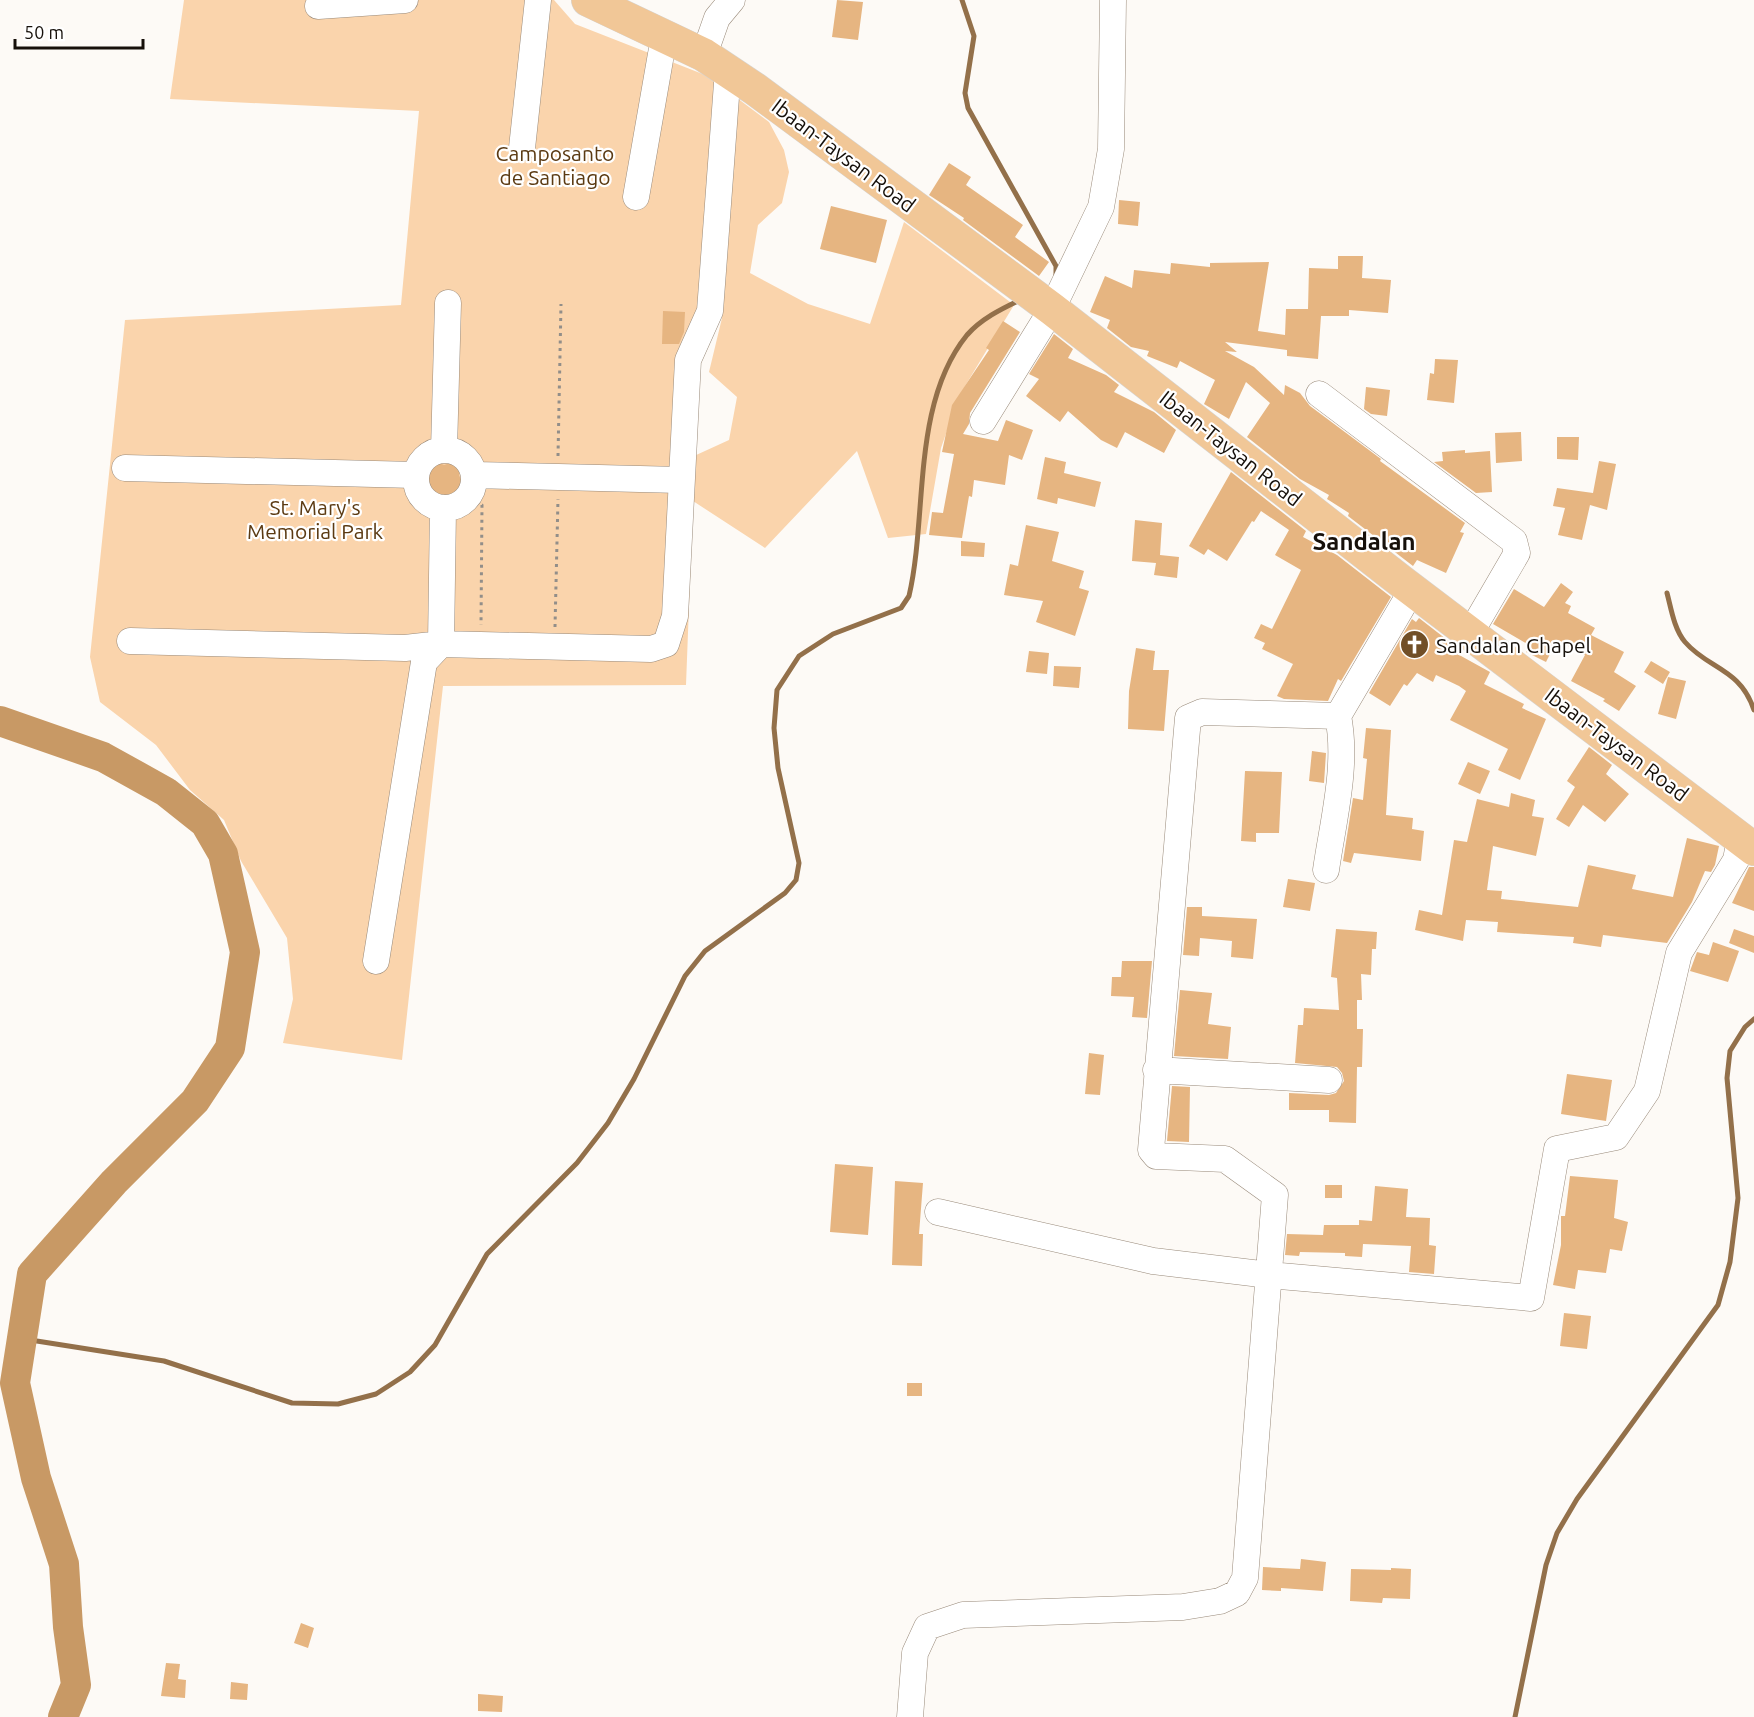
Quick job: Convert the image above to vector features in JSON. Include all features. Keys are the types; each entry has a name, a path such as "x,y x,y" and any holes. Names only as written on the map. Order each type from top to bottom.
{"main road":[{"name":"Ibaan-Taysan Road","path":"588,0 716,62 1052,309 1412,590 1471,632 1747,844"}],"street":[{"path":"318,6 405,0"},
{"path":"522,148 538,0"},
{"path":"130,641 405,648 441,644 651,649 666,644 675,616 680,480 688,360 710,311 717,18 732,0"},
{"path":"982,422 1052,309 1101,207 1111,149 1113,0"},
{"path":"636,197 664,37"},
{"path":"444,450 448,303"},
{"path":"1319,394 1515,541 1517,553 1471,632"},
{"path":"444,450 458,453 469,462 472,486 458,507 443,509 427,504 417,491 415,475 420,462 430,453 444,450"},
{"path":"125,468 415,475"},
{"path":"472,486 680,480"},
{"path":"376,961 424,662 441,644 443,509"},
{"path":"1326,870 1339,783 1341,732 1338,716 1412,590"},
{"path":"910,1717 915,1653 927,1627 963,1615 1183,1607 1220,1601 1237,1593 1245,1578 1275,1195 1225,1159 1153,1155 1151,1150 1156,1070 1188,718 1202,712 1338,716"},
{"path":"938,1212 1153,1261 1269,1275 1531,1298 1557,1149 1616,1137 1647,1091 1679,953 1747,844"},
{"path":"1156,1070 1329,1080"}],"path":[{"path":"472,486 482,505 480,645"}],"green space":[{"name":"St. Mary's Memorial Park","path":"184,0 554,0 575,24 723,82 699,305 694,456 729,440 737,397 709,372 722,318 733,95 769,122 784,150 789,172 782,203 758,225 750,273 808,304 870,324 904,222 1014,305 959,396 941,448 926,534 888,538 857,451 765,548 693,501 686,685 443,686 402,1060 283,1043 293,999 287,938 241,861 224,820 190,790 156,745 100,702 90,657 125,320 401,305 419,111 170,99"}],"building":[{"path":"837,0 863,2 858,40 832,37"},
{"path":"949,163 971,177 966,185 1023,225 1015,237 1049,262 1039,276 963,220 964,218 929,195"},
{"path":"1119,200 1140,202 1138,226 1118,224"},
{"path":"831,206 887,220 876,263 820,249"},
{"path":"1338,256 1363,256 1362,278 1391,280 1388,313 1349,310 1349,316 1321,316 1318,359 1287,356 1287,350 1225,342 1237,352 1225,351 1254,367 1284,395 1285,385 1300,393 1310,406 1465,523 1460,532 1464,533 1446,573 1417,560 1413,566 1348,516 1349,513 1327,499 1329,495 1300,479 1247,437 1270,403 1246,382 1229,419 1204,404 1215,380 1180,361 1177,368 1147,356 1149,351 1131,347 1107,328 1110,320 1090,312 1105,276 1132,288 1134,270 1170,274 1171,263 1210,267 1210,263 1269,262 1258,331 1285,335 1286,309 1308,309 1309,268 1338,269"},
{"path":"663,311 685,312 684,332 679,344 662,344"},
{"path":"1003,321 1020,332 970,413 969,424 963,434 998,441 1006,420 1033,430 1022,460 1009,455 1005,485 974,480 962,538 929,535 932,512 943,513 954,454 942,452 952,405 989,350 986,348"},
{"path":"1054,334 1073,349 1068,358 1106,375 1119,385 1114,392 1154,412 1176,430 1164,453 1125,432 1117,448 1101,440 1068,411 1060,422 1026,396 1039,379 1029,374"},
{"path":"1435,359 1458,360 1454,403 1427,400 1430,373 1434,374"},
{"path":"1366,387 1390,390 1387,416 1371,414 1364,409"},
{"path":"1521,432 1522,461 1496,463 1495,433"},
{"path":"1557,437 1579,437 1578,460 1557,459"},
{"path":"1465,450 1465,453 1490,451 1492,492 1476,493 1434,462 1443,461 1442,452"},
{"path":"1045,457 1066,462 1064,473 1101,482 1095,507 1058,498 1057,504 1037,499"},
{"path":"435,461 444,465 453,462 460,466 459,475 464,487 457,496 453,498 443,494 434,498 428,494 424,486 430,476 428,467"},
{"path":"1599,461 1616,464 1607,510 1590,505 1582,540 1558,535 1565,508 1553,506 1557,488 1593,493"},
{"path":"1231,472 1306,531 1303,537 1337,555 1391,597 1341,681 1338,679 1328,701 1284,699 1277,696 1293,664 1262,649 1265,643 1254,638 1261,624 1272,629 1301,570 1275,555 1289,530 1261,511 1254,522 1252,521 1227,561 1208,549 1204,555 1189,546"},
{"path":"1135,520 1162,523 1160,555 1179,557 1177,578 1154,575 1156,563 1132,561"},
{"path":"1026,525 1059,532 1052,561 1084,571 1079,588 1089,591 1075,636 1036,622 1043,601 1004,595 1010,564 1018,566"},
{"path":"961,541 985,543 984,557 961,556"},
{"path":"1561,583 1573,592 1565,603 1571,606 1568,613 1595,628 1591,635 1624,652 1614,672 1636,686 1619,711 1603,701 1605,699 1571,681 1585,655 1557,640 1546,662 1526,652 1529,645 1493,624 1514,589 1544,607"},
{"path":"1419,618 1455,646 1452,651 1490,672 1484,684 1524,704 1522,708 1546,719 1520,780 1498,770 1508,749 1450,720 1466,691 1459,686 1436,675 1433,682 1417,673 1407,686 1404,684 1390,706 1369,693 1412,619 1416,622"},
{"path":"1136,648 1155,651 1153,670 1169,670 1164,731 1128,729 1129,691"},
{"path":"1029,651 1049,653 1047,674 1026,672"},
{"path":"1651,661 1670,672 1663,684 1644,672"},
{"path":"1054,666 1081,667 1079,688 1053,686"},
{"path":"1668,677 1686,681 1676,719 1658,714"},
{"path":"1366,728 1391,730 1386,815 1413,818 1412,829 1424,831 1421,861 1354,853 1351,863 1343,861 1353,798 1363,800 1367,759 1363,758"},
{"path":"1589,747 1612,765 1606,774 1629,794 1605,822 1583,805 1569,827 1556,819 1575,787 1567,781"},
{"path":"1312,751 1326,753 1324,783 1309,781"},
{"path":"1468,762 1490,771 1480,794 1458,784"},
{"path":"1245,771 1282,772 1279,833 1256,833 1256,842 1241,841"},
{"path":"1511,793 1535,800 1532,816 1544,818 1536,856 1493,846 1487,890 1502,891 1501,899 1578,907 1588,865 1636,875 1632,889 1673,897 1687,838 1719,846 1715,865 1711,872 1705,871 1692,902 1667,943 1603,935 1601,947 1573,943 1574,937 1497,932 1498,922 1466,920 1463,941 1415,930 1419,910 1442,915 1454,840 1467,842 1477,799 1509,807"},
{"path":"1749,867 1754,867 1754,911 1732,903"},
{"path":"1288,879 1315,883 1310,911 1283,907"},
{"path":"1187,907 1202,907 1202,916 1257,919 1253,959 1231,957 1232,941 1200,938 1199,956 1183,955"},
{"path":"1336,929 1377,932 1376,949 1372,949 1371,975 1361,974 1362,1000 1357,1000 1357,1029 1363,1029 1362,1067 1357,1067 1356,1123 1329,1122 1329,1110 1289,1110 1289,1093 1329,1095 1336,1093 1344,1081 1337,1067 1295,1063 1298,1025 1303,1025 1304,1008 1339,1010 1337,978 1331,977"},
{"path":"1734,929 1754,936 1754,953 1729,943"},
{"path":"1713,942 1739,951 1728,982 1690,971 1697,952 1709,955"},
{"path":"1122,961 1152,961 1147,1018 1132,1017 1134,997 1111,996 1112,977 1121,977"},
{"path":"1180,990 1212,993 1208,1024 1231,1027 1228,1059 1174,1056"},
{"path":"1089,1053 1104,1055 1100,1095 1085,1094"},
{"path":"1567,1074 1612,1080 1606,1121 1561,1114"},
{"path":"1172,1086 1190,1087 1189,1142 1167,1141"},
{"path":"835,1164 873,1167 868,1235 830,1232"},
{"path":"1570,1176 1618,1180 1614,1218 1628,1222 1622,1251 1610,1249 1606,1273 1578,1270 1575,1289 1553,1285 1561,1245 1561,1216 1565,1216"},
{"path":"895,1181 923,1183 919,1234 923,1234 922,1266 892,1265"},
{"path":"1325,1185 1342,1185 1342,1198 1325,1198"},
{"path":"1375,1186 1408,1189 1406,1217 1430,1218 1429,1245 1436,1246 1434,1274 1409,1272 1411,1246 1363,1244 1362,1257 1345,1256 1345,1253 1300,1252 1299,1256 1285,1255 1287,1234 1323,1235 1324,1225 1359,1225 1359,1220 1372,1221"},
{"path":"1564,1313 1591,1316 1587,1349 1560,1346"},
{"path":"907,1383 922,1383 922,1396 907,1396"},
{"path":"1301,1559 1326,1562 1323,1591 1281,1588 1281,1591 1262,1590 1263,1567 1300,1569"},
{"path":"1391,1568 1411,1569 1410,1599 1383,1598 1382,1603 1350,1601 1351,1569 1391,1570"},
{"path":"301,1623 314,1628 308,1648 294,1643"},
{"path":"166,1663 180,1664 178,1679 186,1680 185,1698 161,1696"},
{"path":"231,1682 248,1684 247,1700 230,1699"},
{"path":"478,1694 503,1696 502,1712 478,1711"}],"waterway":[{"path":"962,0 974,36 965,93 968,108 1056,266 1056,278"},
{"path":"24,1339 164,1361 292,1403 338,1404 376,1394 410,1372 435,1345 487,1254 577,1163 608,1123 634,1079 685,976 705,951 785,893 796,880 799,863 778,768 774,728 777,690 799,656 833,634 901,608 909,596 915,564 924,461 937,393 949,363 967,335 985,319 1020,300"},
{"path":"1667,593 1681,637 1694,651 1741,685 1754,710"},
{"path":"0,721 103,757 166,792 205,823 223,854 245,952 230,1048 195,1101 114,1182 32,1274 15,1383 36,1478 64,1564 68,1627 76,1685 63,1717"},
{"path":"1515,1717 1546,1565 1557,1533 1577,1499 1718,1305 1730,1262 1738,1198 1727,1078 1730,1051 1745,1027 1754,1019"}],"place":[{"name":"Sandalan Chapel","path":"1415,645"}],"district":[{"name":"Sandalan","path":"1364,541"}],"park label":[{"name":"Camposanto de Santiago","path":"555,165"}]}
